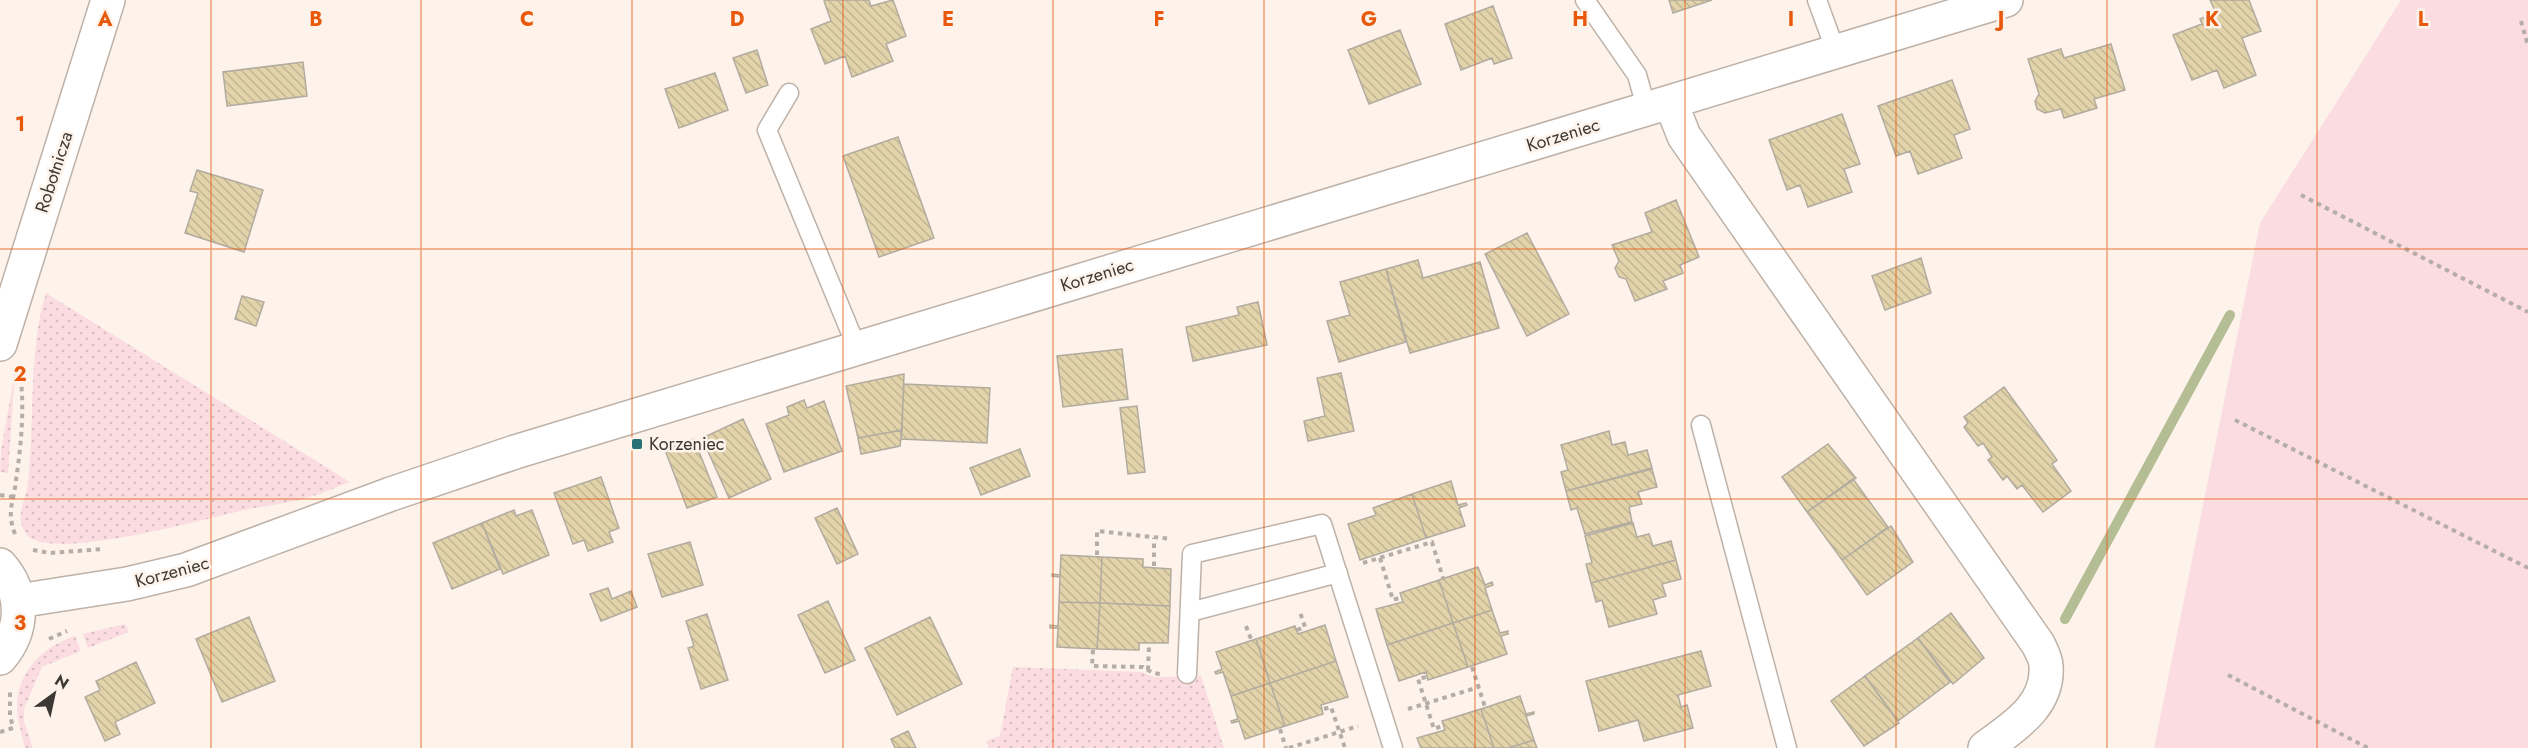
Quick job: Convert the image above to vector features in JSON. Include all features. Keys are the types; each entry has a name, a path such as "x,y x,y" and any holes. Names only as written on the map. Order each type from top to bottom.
{"street":[{"name":"Robotnicza","path":"0,344 108,0"},
{"name":"Korzeniec","path":"18,602 127,584 186,570 391,494 515,452 2006,0"},
{"path":"1659,106 1684,136 2038,644 2046,664 2045,685 2040,698 2020,721 1985,748"},
{"path":"0,658 15,635 18,622 18,602 12,583 14,551"}],"lane":[{"path":"1585,0 1659,106"},
{"path":"1817,0 1836,52"},
{"path":"789,93 767,130 857,348"},
{"path":"1701,425 1787,748"},
{"path":"1187,674 1192,554 1322,524 1393,748"},
{"path":"1190,612 1337,572"}],"path":[{"path":"2521,21 2528,46"},
{"path":"2301,195 2528,312"},
{"path":"22,393 18,469 10,517 14,551 74,552"},
{"path":"2235,420 2528,568"},
{"path":"0,495 13,497"},
{"path":"1097,555 1097,531 1180,539 1192,554"},
{"path":"1154,566 1155,538"},
{"path":"1337,572 1432,542 1443,578"},
{"path":"1380,558 1393,600 1399,598"},
{"path":"1148,670 1149,645"},
{"path":"1093,650 1092,666 1143,667 1153,673 1187,674"},
{"path":"1472,667 1485,707"},
{"path":"2228,675 2368,748"},
{"path":"1426,676 1418,679 1434,729 1442,726"},
{"path":"1280,729 1288,748 1479,687"},
{"path":"1324,709 1331,707 1345,748"},
{"path":"0,732 6,731"}],"shaded area":[{"path":"2401,0 2528,0 2528,748 2154,748 2260,223"},
{"path":"46,293 350,482 299,500 129,536 65,544 41,542 27,535 23,529 21,516 30,460 34,362 40,315"},
{"path":"15,372 8,473 0,472 1,450"},
{"path":"125,624 129,632 88,648 83,634"},
{"path":"75,636 81,651 42,667 24,709 24,721 33,748 25,748 17,712 18,694 22,682 27,671 43,653"},
{"path":"1013,667 1142,672 1154,677 1201,676 1224,748 989,748 986,741 1000,736"}],"building":[{"path":"869,0 871,6 893,0 906,36 886,44 893,61 852,77 845,56 825,64 811,29 831,21 824,1"},
{"path":"1669,0 1712,0 1673,13"},
{"path":"2210,0 2249,0 2261,31 2242,38 2256,75 2224,88 2217,70 2192,80 2173,35 2202,24 2200,19 2216,13"},
{"path":"1493,6 1512,58 1494,64 1492,58 1461,70 1445,24"},
{"path":"1400,30 1421,84 1369,104 1348,50"},
{"path":"2111,44 2125,90 2094,99 2097,108 2064,118 2061,109 2045,113 2037,109 2035,101 2039,94 2028,59 2061,49 2064,58"},
{"path":"757,50 768,85 746,93 733,58"},
{"path":"303,62 307,96 227,106 223,72"},
{"path":"715,73 728,110 679,128 665,89"},
{"path":"1952,80 1970,129 1954,135 1962,158 1918,174 1910,151 1896,156 1878,106"},
{"path":"1842,114 1860,164 1844,169 1852,192 1808,207 1800,185 1787,190 1769,140"},
{"path":"898,137 934,238 879,257 843,156"},
{"path":"197,170 263,190 244,252 185,233 198,193 190,191"},
{"path":"1676,200 1699,257 1680,265 1683,273 1663,281 1667,289 1635,301 1626,279 1619,277 1615,268 1619,261 1612,245 1652,232 1645,213"},
{"path":"1527,233 1569,314 1527,336 1485,254"},
{"path":"1921,258 1931,293 1885,310 1872,276"},
{"path":"1418,260 1423,278 1480,262 1499,328 1410,353 1386,269"},
{"path":"1386,269 1406,342 1339,362 1327,321 1350,315 1340,282"},
{"path":"242,296 264,302 256,326 235,319"},
{"path":"1258,302 1267,345 1193,361 1186,327 1239,315 1237,307"},
{"path":"1122,349 1128,399 1063,407 1057,356"},
{"path":"1341,373 1354,431 1308,441 1304,421 1325,416 1317,378"},
{"path":"904,374 902,430 858,438 846,386"},
{"path":"904,384 990,388 987,443 901,439"},
{"path":"2004,387 2057,460 2052,464 2071,491 2043,512 2022,485 2017,489 2007,476 2003,480 1988,460 1992,457 1983,443 1978,446 1964,427 1968,423 1964,417"},
{"path":"804,400 807,408 824,401 842,451 784,472 766,424 789,415 787,407"},
{"path":"1137,406 1145,472 1128,474 1120,408"},
{"path":"743,419 771,479 729,498 702,438"},
{"path":"902,430 900,446 861,454 858,438"},
{"path":"1609,431 1612,445 1625,442 1628,455 1647,450 1652,468 1566,491 1561,472 1568,470 1561,445"},
{"path":"694,439 717,497 687,508 665,450"},
{"path":"1828,444 1856,478 1807,512 1782,477"},
{"path":"1020,449 1030,476 981,495 970,468"},
{"path":"1652,469 1657,487 1638,492 1642,504 1629,507 1632,522 1585,534 1577,508 1571,510 1566,491"},
{"path":"601,477 619,528 609,532 613,542 588,551 584,540 573,544 554,493"},
{"path":"1853,479 1888,527 1842,560 1807,512"},
{"path":"1451,481 1458,505 1466,503 1467,505 1459,508 1465,526 1426,538 1412,494"},
{"path":"1412,494 1426,538 1360,560 1348,524 1376,515 1373,508"},
{"path":"837,508 858,554 837,564 815,518"},
{"path":"514,510 516,516 532,510 549,555 503,574 482,523"},
{"path":"482,523 500,569 452,589 433,543"},
{"path":"1633,523 1637,537 1649,534 1653,546 1671,541 1676,560 1591,583 1586,564 1592,563 1585,536"},
{"path":"1891,526 1913,562 1867,595 1842,560"},
{"path":"690,542 703,585 662,597 648,554"},
{"path":"1061,555 1102,557 1100,603 1059,602 1060,577 1052,576 1052,574 1060,575"},
{"path":"1102,557 1143,559 1143,567 1171,569 1170,606 1100,603"},
{"path":"1676,560 1681,579 1662,584 1666,596 1653,600 1657,614 1609,627 1602,600 1596,602 1591,583"},
{"path":"1478,567 1485,585 1492,582 1493,585 1485,588 1492,610 1453,623 1439,580"},
{"path":"1439,580 1453,623 1387,645 1376,609 1403,602 1400,593"},
{"path":"608,588 612,599 631,591 637,607 601,621 590,594"},
{"path":"828,601 855,660 825,673 798,615"},
{"path":"1059,602 1100,603 1097,649 1057,647 1058,628 1050,628 1050,625 1058,626"},
{"path":"1100,603 1170,606 1168,643 1139,643 1139,650 1097,649"},
{"path":"1492,610 1500,633 1508,631 1508,634 1501,636 1507,654 1468,667 1453,623"},
{"path":"1951,613 1984,658 1953,684 1918,638"},
{"path":"707,614 728,680 701,689 688,648 694,646 686,621"},
{"path":"249,617 275,681 222,702 196,639"},
{"path":"930,617 962,684 897,715 865,648"},
{"path":"1453,623 1468,667 1428,680 1426,672 1399,681 1387,645"},
{"path":"1325,625 1336,661 1270,683 1256,639 1295,626 1298,634"},
{"path":"1918,638 1950,682 1898,721 1865,676"},
{"path":"1256,639 1270,683 1231,696 1223,672 1216,674 1215,672 1222,669 1216,652"},
{"path":"1701,651 1711,686 1678,695 1681,707 1687,705 1693,728 1644,741 1638,720 1599,731 1586,681"},
{"path":"1336,661 1348,697 1321,705 1323,714 1285,726 1270,683"},
{"path":"136,662 155,703 115,722 120,734 105,741 85,697 100,690 96,681"},
{"path":"1865,676 1899,723 1864,746 1831,701"},
{"path":"1270,683 1285,726 1245,739 1239,721 1232,723 1231,721 1238,719 1231,696"},
{"path":"1520,696 1526,714 1534,712 1526,716 1534,740 1508,748 1494,748 1481,709"},
{"path":"1481,709 1494,748 1421,748 1417,738 1445,730 1442,721"},
{"path":"908,731 916,748 895,748 891,739"},
{"path":"1534,740 1537,748 1508,748"}],"waterway":[{"path":"2065,619 2230,315"}],"place":[{"name":"Korzeniec","path":"637,444"}]}
